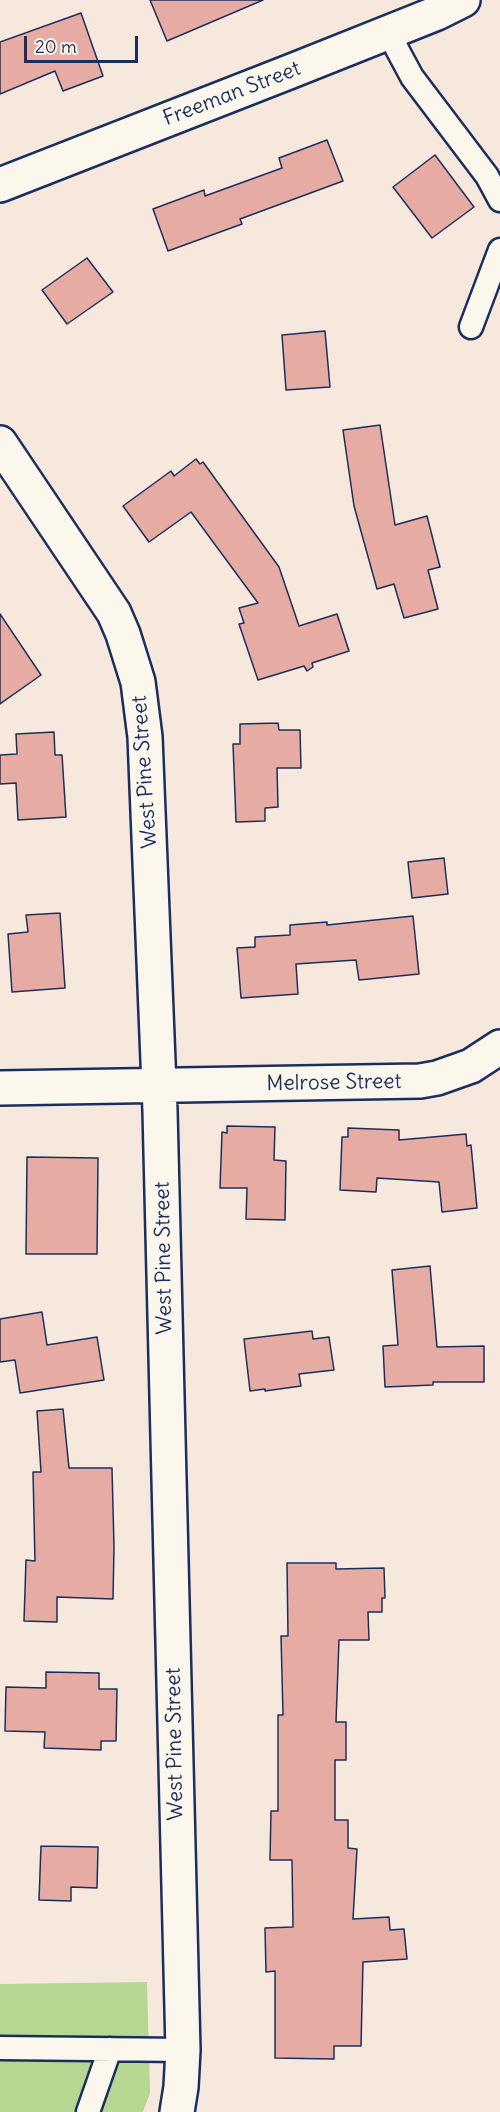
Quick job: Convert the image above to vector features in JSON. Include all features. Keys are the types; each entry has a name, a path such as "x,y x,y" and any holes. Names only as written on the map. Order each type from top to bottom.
{"street":[{"name":"Freeman Street","path":"0,185 463,0"},
{"name":"West Pine Street","path":"0,443 114,613 129,650 138,682 145,737 159,1085 183,2050 177,2112"},
{"name":"Melrose Street","path":"0,1088 420,1081 437,1078 471,1066 500,1047"}],"lane":[{"path":"390,31 412,77 487,176 500,200"},
{"path":"471,327 500,250"},
{"path":"0,2048 183,2050"},
{"path":"88,2112 110,2049"}],"green space":[{"path":"147,1982 150,2093 143,2112 0,2112 0,1984"}],"building":[{"path":"150,0 263,0 167,41"},
{"path":"81,13 103,76 63,91 55,71 0,94 0,42"},
{"path":"327,140 343,181 240,219 242,224 168,251 153,209 204,190 205,196 282,168 279,158"},
{"path":"435,155 474,207 432,238 393,187"},
{"path":"87,258 113,292 67,324 42,290"},
{"path":"325,331 330,387 286,390 282,335"},
{"path":"380,425 395,525 427,516 440,567 428,570 438,609 404,618 394,584 377,589 354,506 343,430"},
{"path":"196,459 200,464 203,462 279,567 299,626 337,614 349,651 312,663 313,667 307,671 304,666 258,680 239,624 244,623 239,608 258,603 191,512 149,542 123,506 171,471 174,476"},
{"path":"0,614 41,675 0,704"},
{"path":"278,723 279,730 300,730 301,768 277,768 278,807 265,808 265,821 236,822 233,744 240,744 240,724"},
{"path":"54,732 55,755 62,755 66,817 18,820 16,783 0,784 0,755 17,754 16,734"},
{"path":"444,858 448,894 412,898 408,862"},
{"path":"60,913 65,988 12,992 8,934 28,932 26,915"},
{"path":"413,916 419,974 359,980 356,960 296,964 298,994 241,998 237,948 255,947 255,937 290,935 290,925 327,922 327,925"},
{"path":"227,1126 275,1127 274,1160 286,1161 285,1220 246,1219 247,1188 220,1188 222,1132 227,1133"},
{"path":"348,1128 399,1130 399,1140 466,1134 467,1146 471,1145 477,1208 442,1212 439,1182 377,1178 376,1192 340,1190 342,1137 348,1137"},
{"path":"27,1157 98,1158 97,1254 26,1254"},
{"path":"430,1266 437,1347 484,1346 484,1382 433,1382 433,1385 385,1387 383,1346 398,1345 392,1270"},
{"path":"42,1312 47,1345 97,1337 104,1380 20,1393 15,1360 0,1362 0,1319"},
{"path":"312,1331 313,1339 329,1337 334,1370 299,1374 301,1386 250,1391 244,1339"},
{"path":"63,1409 69,1468 112,1468 113,1599 57,1597 57,1622 24,1621 26,1560 35,1561 33,1472 41,1472 37,1411"},
{"path":"287,1563 336,1563 336,1569 384,1568 385,1598 382,1598 382,1612 368,1612 369,1640 339,1640 336,1722 346,1722 346,1760 335,1760 335,1820 348,1820 348,1848 357,1849 353,1919 389,1917 390,1930 404,1929 407,1959 363,1962 361,2046 334,2046 334,2059 275,2058 275,1971 266,1972 265,1928 293,1927 292,1860 270,1860 271,1811 278,1811 278,1715 283,1715 281,1636 288,1636"},
{"path":"46,1672 99,1673 99,1689 117,1689 116,1741 101,1741 101,1750 44,1748 45,1732 5,1731 6,1687 46,1688"},
{"path":"41,1846 98,1847 97,1888 71,1887 71,1901 39,1900"}]}
